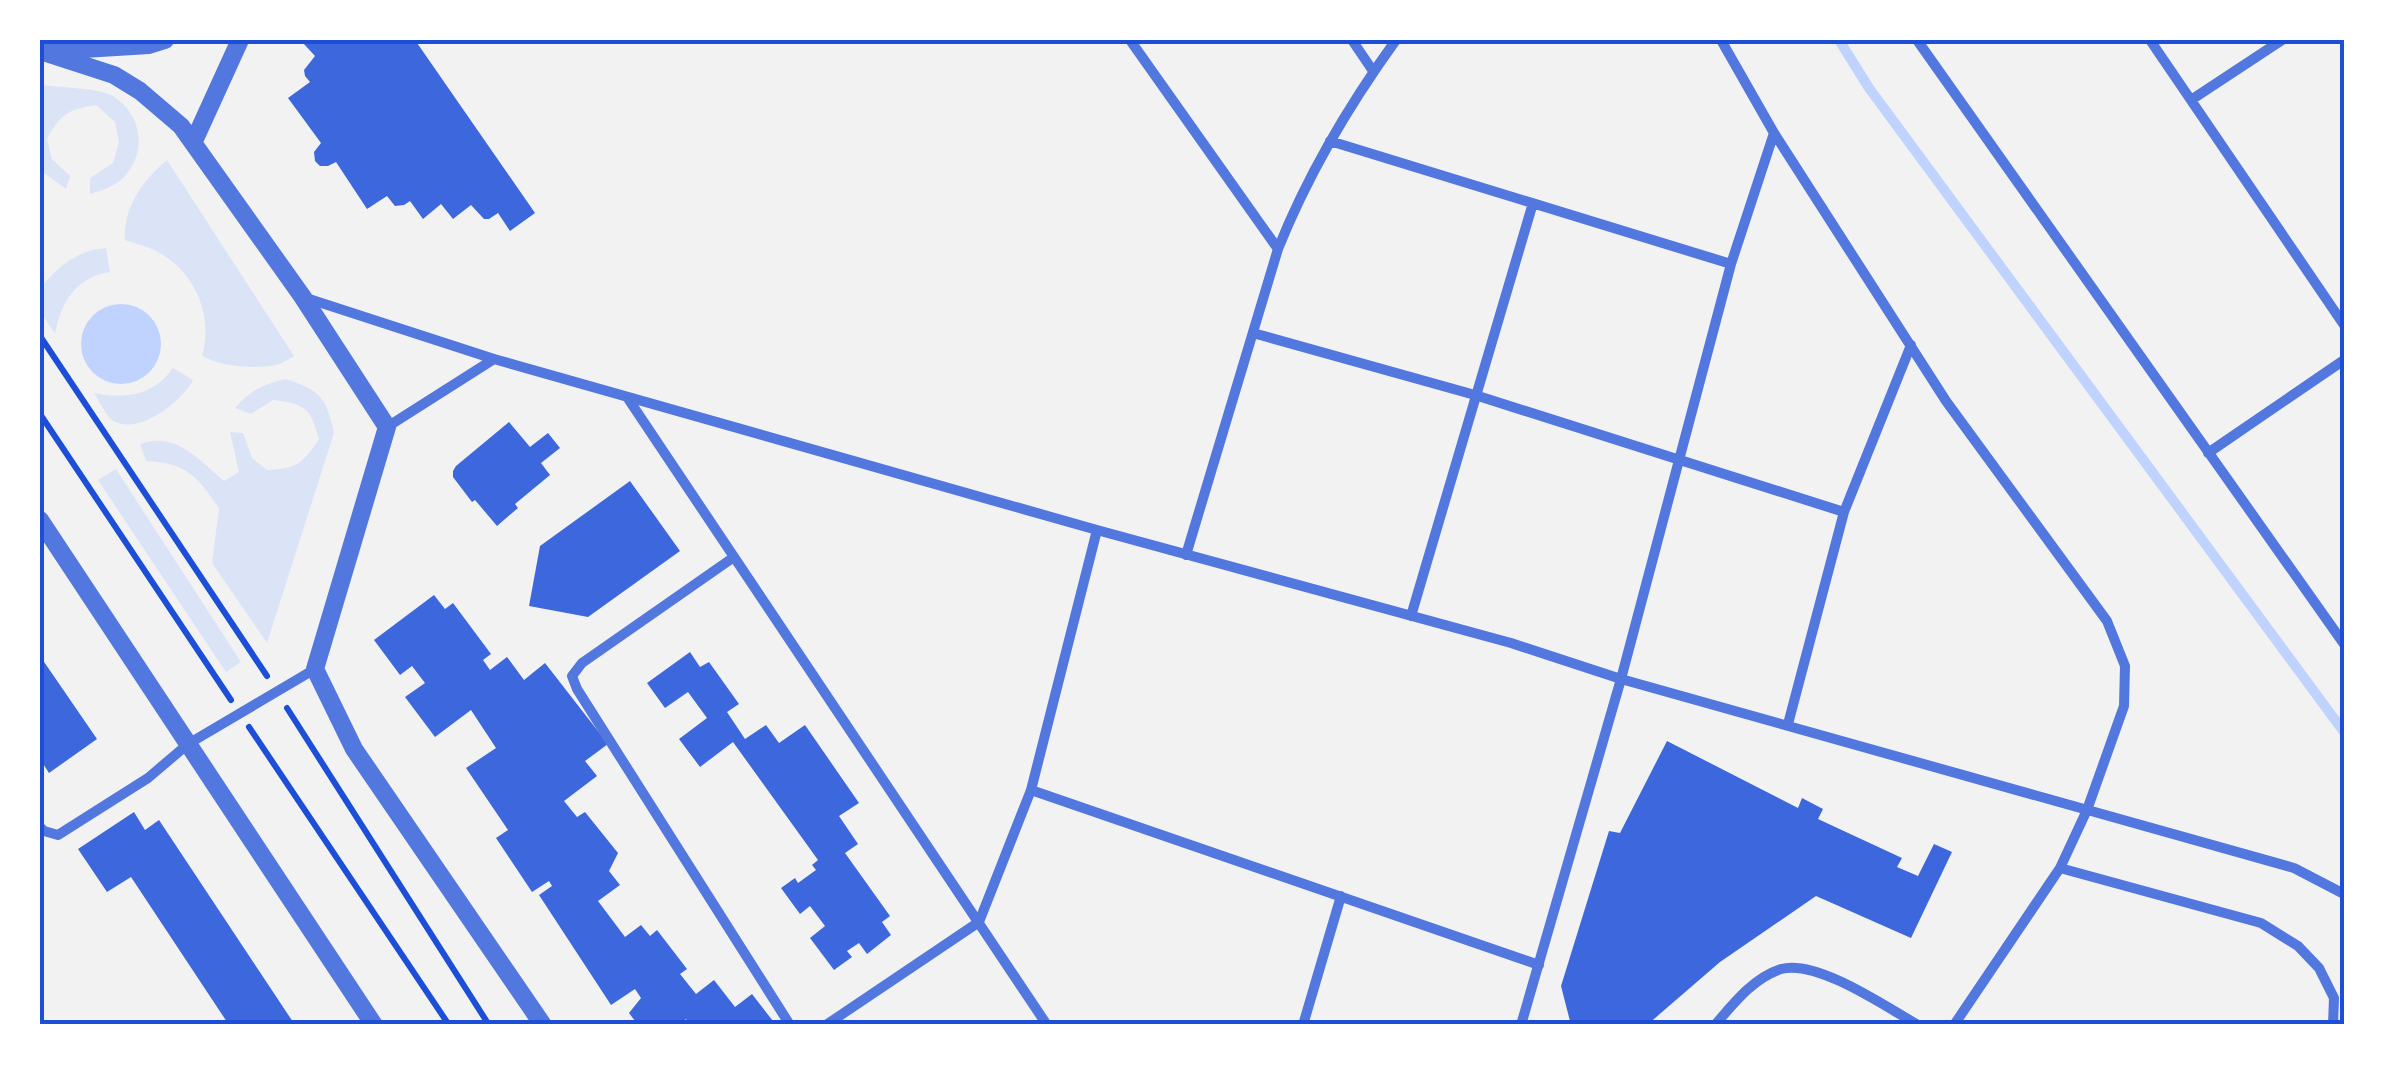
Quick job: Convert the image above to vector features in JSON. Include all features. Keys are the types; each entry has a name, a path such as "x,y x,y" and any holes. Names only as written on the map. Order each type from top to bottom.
{"street":[{"path":"194,141 240,40"},
{"path":"1130,40 1278,250"},
{"path":"1352,40 1373,71"},
{"path":"1186,555 1278,250 1312,171 1396,40"},
{"path":"1720,40 1774,133 1946,401 2107,621 2125,666 2124,706 2087,810 2060,868 1954,1025"},
{"path":"1917,40 2344,644"},
{"path":"2150,40 2344,325"},
{"path":"2191,100 2282,40"},
{"path":"40,52 155,42"},
{"path":"40,52 114,74 167,112 194,141 387,427"},
{"path":"1521,1025 1622,678 1732,264 1774,133"},
{"path":"1330,141 1732,264"},
{"path":"1412,616 1533,203"},
{"path":"302,296 494,359 2294,868 2344,894"},
{"path":"1253,333 1475,395 1844,512"},
{"path":"1788,724 1844,512 1912,345"},
{"path":"494,359 387,427 315,669 354,749 543,1025"},
{"path":"2208,452 2344,360"},
{"path":"626,396 1047,1025"},
{"path":"40,520 374,1025"},
{"path":"826,1025 979,922 1031,790 1097,530"},
{"path":"734,558 582,663 572,676 577,690 790,1025"},
{"path":"40,827 58,836 148,778 188,744 315,669"},
{"path":"1031,790 1539,964"},
{"path":"2060,868 2261,923 2298,946 2318,968 2334,998 2333,1025"},
{"path":"1303,1025 1341,896"},
{"path":"1715,1025 1750,986 1783,968 1834,976 1918,1025"}],"path":[{"path":"40,336 276,691 489,1025"},
{"path":"40,414 450,1025"}],"shaded area":[{"path":"40,85 105,93 129,111 139,143 132,166 121,179 90,194 90,178 113,163 119,142 115,122 96,105 66,114 47,139 52,159 70,176 66,189 40,170"},
{"path":"167,160 293,357 271,366 251,367 228,365 202,355 203,310 190,282 169,259 125,240 127,216 136,195"},
{"path":"106,248 110,272 79,285 61,312 55,334 40,311 40,289 68,261"},
{"path":"173,368 193,380 169,407 146,421 122,424 112,420 94,393 138,393 157,385"},
{"path":"286,379 320,397 334,433 267,643 212,563 219,508 189,473 146,461 140,444 176,444 224,481 239,472 230,432 243,433 252,458 267,470 292,466 319,439 305,409 273,400 251,414 235,408 258,389"},
{"path":"116,469 241,662 226,672 98,480"}],"water":[{"path":"121,304 136,307 149,316 158,329 158,359 149,372 136,381 121,384 106,381 93,372 84,359 81,344 84,329 93,316 106,307"}],"building":[{"path":"415,40 535,213 510,231 498,213 484,219 471,205 453,219 441,204 423,219 410,201 395,206 387,196 367,209 336,162 320,166 315,161 314,152 321,143 288,98 310,82 304,70 315,56 303,43"},
{"path":"509,422 530,447 548,433 560,448 541,463 550,475 515,504 518,508 497,526 475,500 472,502 453,477 453,471"},
{"path":"630,481 680,551 588,617 529,606 540,546"},
{"path":"434,595 445,609 453,603 491,654 483,660 490,670 507,657 524,680 545,663 608,744 585,761 597,776 564,801 577,817 585,812 618,853 609,871 620,885 598,901 625,937 641,925 650,936 657,930 687,969 680,974 696,994 714,980 735,1007 752,994 776,1025 690,1025 686,1019 679,1025 638,1025 629,1013 641,998 635,989 611,1005 539,895 552,886 549,881 532,892 496,838 508,830 466,768 496,748 471,710 435,737 405,697 425,683 412,666 400,675 374,640"},
{"path":"690,652 700,667 709,662 739,704 727,712 745,739 766,725 779,743 805,725 859,803 839,816 858,844 845,853 890,916 882,922 891,935 867,954 859,943 847,951 852,957 834,970 810,938 825,926 810,906 800,914 781,888 795,878 798,883 816,870 812,865 818,860 733,742 700,767 679,739 707,718 688,692 665,708 647,683"},
{"path":"40,656 97,739 49,773 40,759"},
{"path":"1667,741 1798,808 1802,798 1823,809 1818,819 1902,858 1897,867 1918,876 1934,844 1952,852 1911,938 1816,896 1720,962 1647,1025 1571,1025 1561,986 1609,831 1620,833"},
{"path":"134,812 145,830 159,820 295,1025 229,1025 131,877 107,892 78,849"}],"waterway":[{"path":"1839,40 1869,88 2344,732"}]}
